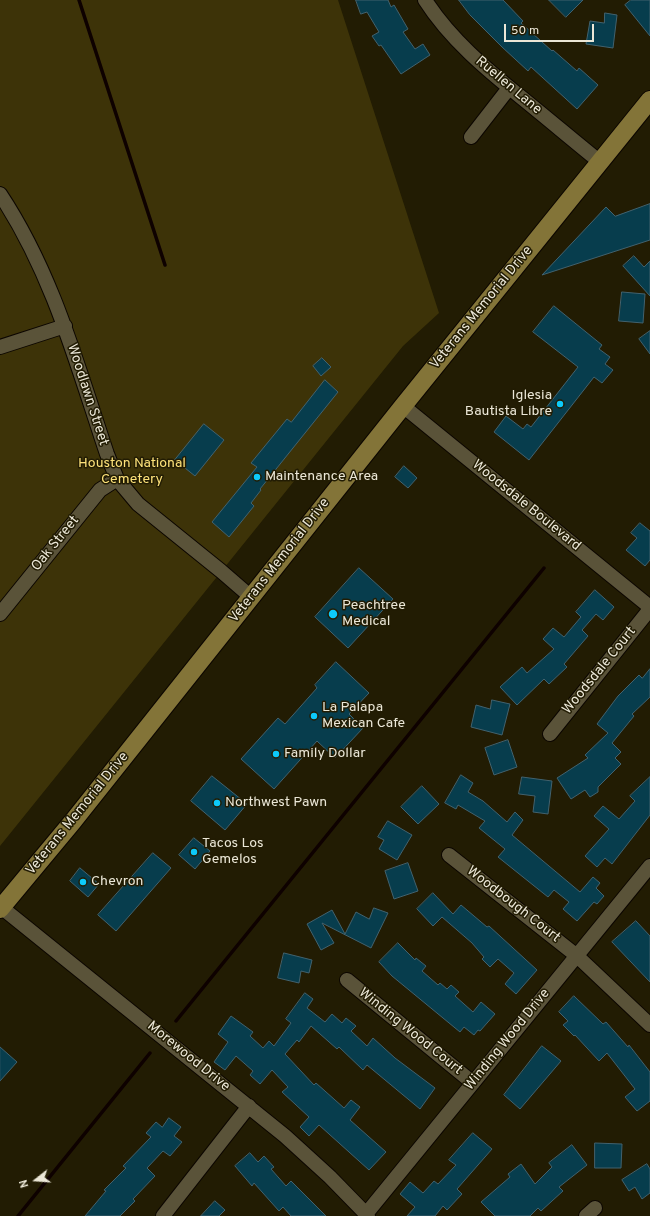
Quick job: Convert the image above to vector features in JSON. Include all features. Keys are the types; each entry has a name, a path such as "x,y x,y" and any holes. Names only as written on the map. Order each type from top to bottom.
{"main road":[{"name":"Veterans Memorial Drive","path":"1,908 74,820 403,406 650,100"}],"street":[{"name":"Ruellen Lane","path":"425,0 448,30 469,53 509,88 600,162"},
{"path":"470,137 509,88"},
{"name":"Woodlawn Street","path":"0,194 35,254 65,326 107,454 117,479 138,504 221,571 251,598"},
{"path":"0,347 65,326"},
{"name":"Woodsdale Boulevard","path":"403,406 650,608"},
{"name":"Oak Street","path":"0,614 100,490 117,479"},
{"name":"Woodsdale Court","path":"550,734 650,608"},
{"name":"Woodbough Court","path":"449,855 577,956 650,1025"},
{"name":"Winding Wood Drive","path":"367,1215 650,866"},
{"name":"Morewood Drive","path":"1,908 286,1136 330,1177 367,1215"},
{"name":"Winding Wood Court","path":"347,980 473,1083"},
{"path":"163,1216 249,1106"}],"green space":[{"name":"Houston National Cemetery","path":"0,0 338,0 439,313 403,346 0,846"}],"building":[{"path":"356,0 388,0 391,7 394,5 408,29 403,32 415,49 423,44 430,55 401,74 381,45 379,46 372,36 379,32 367,12 361,14"},
{"path":"459,0 503,0 523,21 521,23 552,51 553,50 577,71 579,68 598,85 577,109 531,67 528,71 502,47 470,15"},
{"path":"549,0 583,0 566,17"},
{"path":"631,0 650,0 650,36 625,5"},
{"path":"605,13 617,15 613,48 586,44 590,21 604,23"},
{"path":"650,204 650,240 542,275 606,207 615,216"},
{"path":"634,256 644,267 650,261 650,296 623,266"},
{"path":"622,292 645,294 643,323 619,321"},
{"path":"554,306 602,345 599,349 610,357 605,364 613,370 602,383 594,377 529,460 494,432 506,416 523,429 527,424 531,427 578,367 533,332"},
{"path":"650,331 650,354 639,339"},
{"path":"322,358 331,367 321,376 313,366"},
{"name":"Maintenance Area","path":"325,380 338,392 260,489 261,490 251,503 254,506 229,537 212,522 257,467 251,463 287,419 291,422"},
{"path":"204,424 224,440 195,476 175,460"},
{"path":"404,466 417,478 408,488 395,477"},
{"path":"640,523 650,531 650,560 645,566 626,550 637,538 631,533"},
{"path":"359,568 393,599 348,648 315,617"},
{"path":"595,590 614,607 603,620 596,614 582,630 588,636 564,664 567,667 549,684 544,679 517,705 500,687 522,667 527,673 554,649 543,639 553,628 564,637 581,617 576,612"},
{"path":"336,662 369,693 349,714 363,728 335,758 317,741 274,789 241,759 278,718 285,724 317,688 315,685"},
{"path":"650,669 650,697 632,714 634,716 612,743 621,752 615,758 621,764 598,787 598,792 590,797 585,790 571,799 557,778 588,758 585,755 608,733 597,724 618,696 639,675 642,678"},
{"path":"492,700 510,704 502,735 471,727 476,705 490,709"},
{"path":"508,740 517,767 494,775 485,748"},
{"path":"461,775 473,783 468,792 483,801 507,822 515,812 523,820 512,835 580,892 593,877 600,883 596,888 604,896 597,904 594,902 577,921 563,909 569,902 554,890 548,897 498,857 505,849 479,828 485,821 458,805 456,809 445,803"},
{"path":"212,776 247,804 225,830 191,801"},
{"path":"522,777 552,781 548,814 533,812 535,796 519,794"},
{"path":"650,777 650,815 612,864 605,858 597,867 585,856 609,829 594,816 603,806 619,819 635,801 630,796"},
{"path":"422,786 439,804 418,824 401,807"},
{"path":"388,821 412,835 397,860 379,849 384,840 378,837"},
{"path":"194,838 210,851 195,869 179,855"},
{"path":"153,853 171,868 116,931 98,915"},
{"path":"408,863 418,891 394,899 385,871"},
{"path":"80,868 99,884 88,897 70,881"},
{"path":"433,893 453,914 461,905 487,927 489,926 537,970 516,994 505,984 514,973 498,959 490,967 482,959 484,957 472,943 442,917 433,926 417,909"},
{"path":"374,908 388,913 371,948 322,923 334,943 321,950 307,924 332,910 345,934 356,912 369,919"},
{"path":"636,921 650,936 650,982 612,942"},
{"path":"398,943 415,960 416,958 426,966 422,971 438,985 440,983 447,989 451,985 459,992 455,996 473,1012 481,1002 495,1014 480,1031 478,1030 474,1035 464,1027 460,1032 392,976 379,962"},
{"path":"284,953 312,960 309,973 301,971 299,983 278,978"},
{"path":"305,993 313,999 307,1008 325,1022 332,1014 342,1023 346,1018 356,1026 351,1031 367,1046 373,1038 395,1058 435,1088 420,1109 367,1065 363,1070 339,1047 337,1049 311,1026 299,1042 297,1040 285,1054 314,1085 316,1083 344,1108 351,1100 360,1107 350,1120 386,1152 369,1170 319,1125 309,1136 300,1127 309,1117 282,1092 288,1087 272,1070 260,1084 250,1075 253,1071 236,1056 225,1070 214,1062 228,1042 218,1034 231,1016 253,1032 250,1036 263,1048 269,1041 274,1046 291,1023 286,1019"},
{"path":"574,996 603,1024 606,1022 628,1047 629,1045 650,1072 650,1101 637,1111 625,1097 635,1089 607,1053 599,1061 575,1035 574,1036 563,1025 568,1021 559,1012"},
{"path":"542,1046 561,1061 520,1109 504,1095"},
{"path":"0,1047 17,1062 0,1081"},
{"path":"169,1118 181,1127 174,1136 182,1142 170,1156 163,1151 147,1168 155,1176 133,1199 135,1201 120,1216 85,1216 106,1191 104,1190 126,1168 123,1166 151,1137 146,1133 156,1122 162,1127"},
{"path":"473,1133 492,1149 457,1189 462,1194 447,1210 443,1206 435,1216 407,1216 415,1207 400,1194 410,1182 423,1193 434,1181 438,1184 456,1165 449,1160"},
{"path":"595,1143 622,1144 621,1168 595,1168"},
{"path":"572,1145 587,1165 559,1187 563,1191 541,1211 538,1208 530,1216 495,1216 481,1202 510,1177 508,1174 521,1164 535,1184 552,1167 549,1163"},
{"path":"250,1153 258,1162 264,1156 274,1167 271,1169 286,1186 291,1181 326,1216 291,1216 283,1207 279,1211 254,1183 252,1186 235,1166"},
{"path":"647,1164 650,1169 650,1193 642,1199 635,1187 629,1191 622,1180"},
{"path":"215,1201 225,1210 219,1216 201,1216"}],"waterway":[{"path":"79,0 165,265"},
{"path":"176,1021 544,568"},
{"path":"18,1216 150,1053"}],"place":[{"name":"Iglesia Bautista Libre","path":"560,404"},
{"name":"Maintenance Area","path":"257,477"},
{"name":"Peachtree Medical","path":"333,614"},
{"name":"La Palapa Mexican Cafe","path":"314,716"},
{"name":"Family Dollar","path":"276,754"},
{"name":"Northwest Pawn","path":"217,803"},
{"name":"Tacos Los Gemelos","path":"194,852"},
{"name":"Chevron","path":"83,882"}]}
